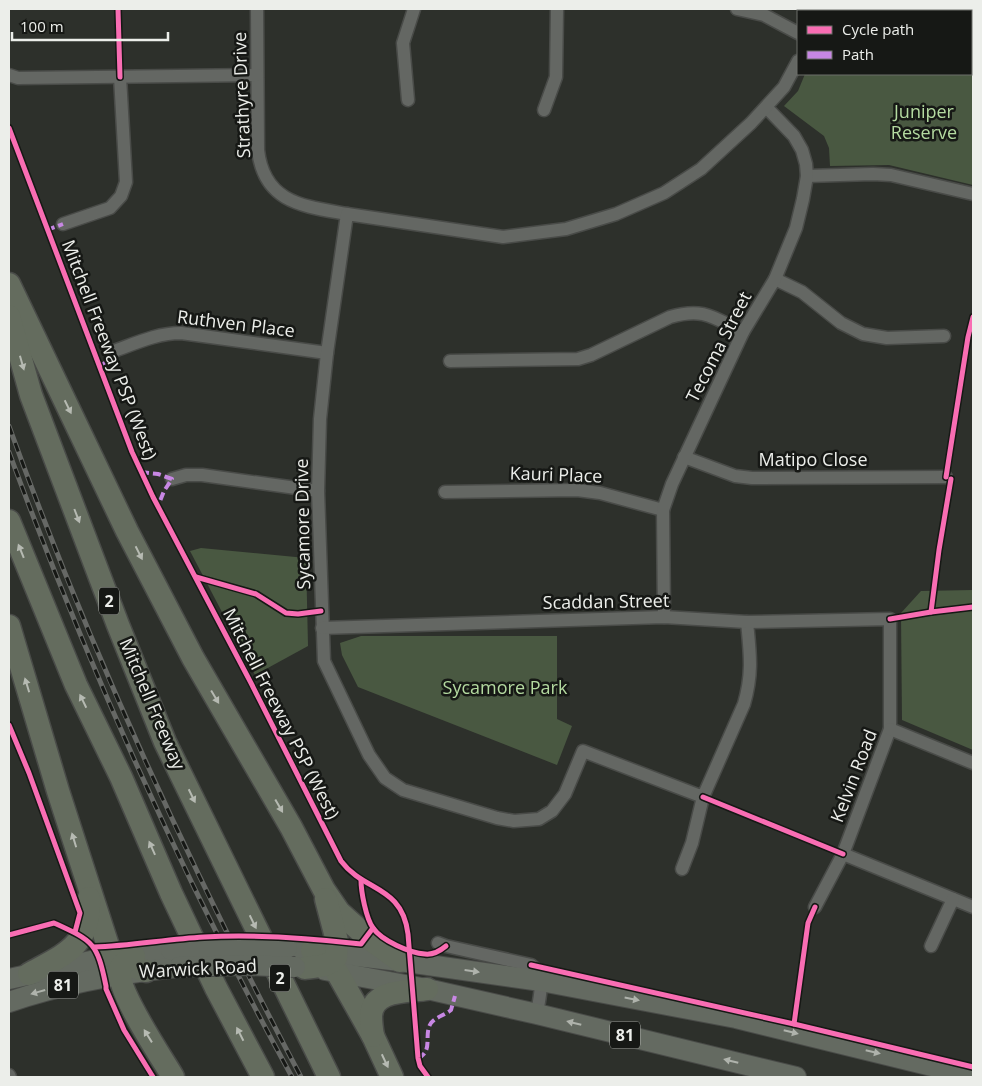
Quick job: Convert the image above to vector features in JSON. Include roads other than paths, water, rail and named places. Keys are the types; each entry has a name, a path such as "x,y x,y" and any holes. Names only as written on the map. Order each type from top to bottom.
{"highway":[{"path":"9,284 127,530 193,658 291,827 324,890 346,917 367,937 400,961"},
{"name":"Mitchell Freeway","path":"9,316 31,395 118,625 165,742 329,1077"},
{"path":"9,521 76,685 121,777 171,893 216,988 263,1077"},
{"path":"9,626 88,887 128,964 124,991 143,1028 173,1077"},
{"path":"19,976 65,955 73,948 79,940 88,918 88,887"},
{"path":"324,890 336,941 335,963 392,1077"},
{"path":"304,962 335,963"},
{"path":"373,1036 372,1008 380,998 391,993 427,989"}],"main road":[{"name":"Warwick Road","path":"19,976 175,959 220,947 287,948 304,962"},
{"name":"Warwick Road","path":"175,959 245,965 304,962"},
{"name":"81","path":"335,963 400,961 541,981 736,1018 933,1072 973,1076"},
{"name":"81","path":"335,963 427,989 796,1077"},
{"name":"Warwick Road","path":"9,1002 128,964"}],"street":[{"name":"Strathyre Drive","path":"257,9 258,150 262,170 267,180 281,195 300,205 346,214"},
{"path":"408,100 403,43 414,9"},
{"path":"544,110 556,77 557,9"},
{"path":"737,9 764,15 797,32"},
{"path":"346,214 503,238 566,229 616,214 664,193 701,170 751,123 784,87 797,63"},
{"path":"9,75 18,78 256,75"},
{"path":"63,224 110,208 121,196 126,182 120,76"},
{"name":"Tecoma Street","path":"664,617 663,510 684,457 743,332 776,279 796,228 807,176 802,150 794,136 766,107"},
{"path":"807,176 891,175 973,194"},
{"name":"Sycamore Drive","path":"346,214 320,419 318,491 322,628 324,661 369,755 384,778 403,790 497,818 514,820 538,819 552,811 565,794 583,751 704,797"},
{"path":"776,279 802,292 841,323 863,334 887,338 944,336"},
{"path":"450,361 578,359 591,355 670,317 695,312 706,313 743,332"},
{"name":"Ruthven Place","path":"114,351 157,336 181,333 327,353"},
{"name":"Matipo Close","path":"684,457 735,476 744,477 946,477"},
{"path":"172,479 186,475 202,474 318,491"},
{"name":"Kauri Place","path":"445,492 577,490 600,493 663,510"},
{"name":"Scaddan Street","path":"322,628 664,617 747,622 890,619"},
{"name":"Kelvin Road","path":"815,907 843,854 890,729 890,619"},
{"path":"682,870 692,843 704,797 749,689 751,675 747,622"},
{"path":"890,729 973,763"},
{"path":"843,854 973,907"},
{"path":"931,946 952,899"},
{"path":"441,967 442,945 531,965 539,973 541,981 537,1014"}],"railway":[{"path":"9,426 73,593 143,757 220,918 301,1077"},
{"path":"9,452 71,612 139,770 212,925 292,1077"}],"park label":[{"name":"Juniper Reserve","path":"924,122"},
{"name":"Sycamore Park","path":"505,688"}]}
